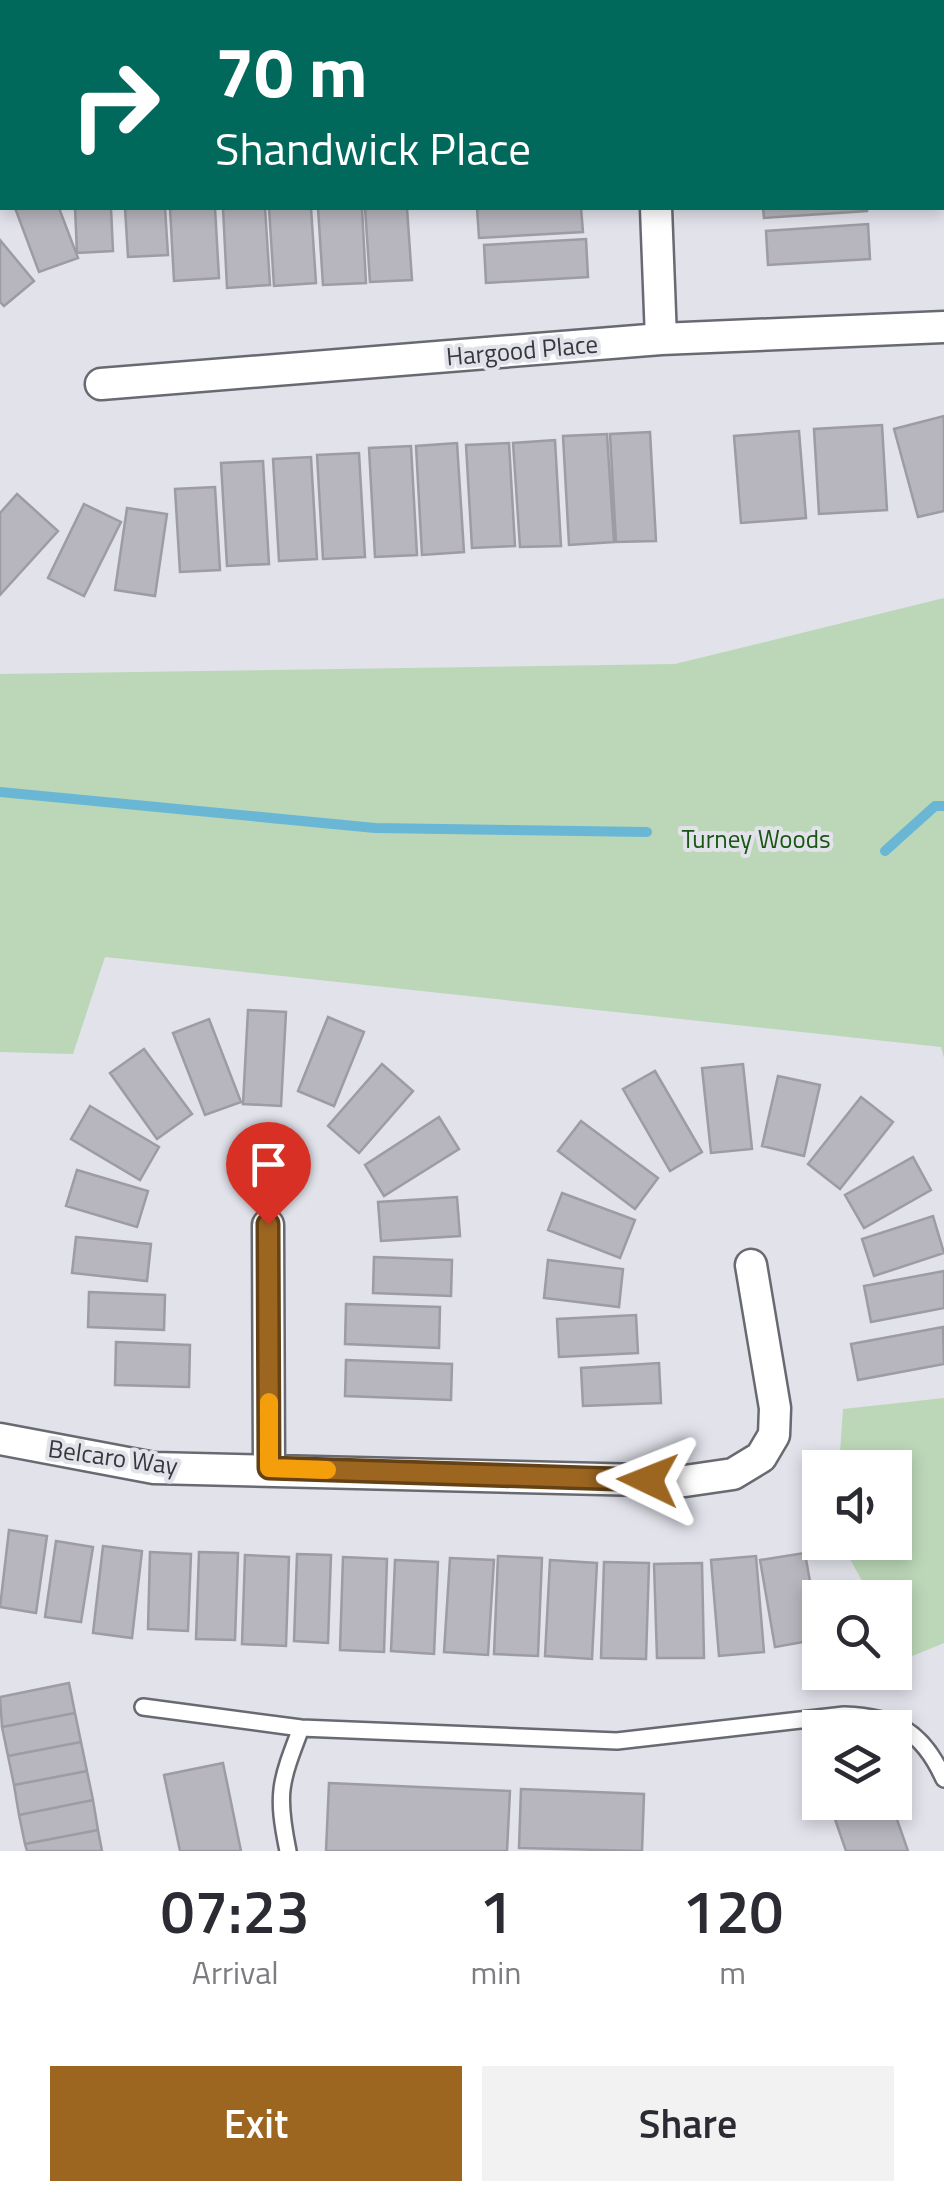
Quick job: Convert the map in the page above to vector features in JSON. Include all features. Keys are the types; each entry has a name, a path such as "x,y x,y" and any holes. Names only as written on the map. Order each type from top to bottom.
{"street":[{"path":"656,210 661,339"},
{"name":"Hargood Place","path":"101,384 661,339 944,327"},
{"path":"268,1224 269,1468"},
{"name":"Belcaro Way","path":"0,1439 154,1468 685,1481 733,1474 761,1457 774,1435 775,1408 750,1265"}],"lane":[{"path":"142,1707 301,1728 617,1741 844,1715 876,1716 906,1727 936,1761 944,1779"},
{"path":"288,1851 280,1814 281,1780 301,1728"}],"green space":[{"name":"Turney Woods","path":"944,598 944,1058 941,1047 105,957 73,1054 0,1052 0,674 675,664"},
{"path":"944,1398 944,1643 912,1656 912,1580 862,1580 850,1560 912,1560 912,1450 840,1450 843,1409"}],"building":[{"path":"16,210 60,210 78,258 39,272"},
{"path":"75,210 111,210 113,251 77,253"},
{"path":"125,210 165,210 168,255 128,257"},
{"path":"170,210 215,210 219,278 174,281"},
{"path":"223,210 265,210 270,285 227,288"},
{"path":"269,210 311,210 316,283 274,286"},
{"path":"318,210 362,210 366,283 323,285"},
{"path":"365,210 407,210 412,280 370,282"},
{"path":"477,210 581,210 583,232 479,238"},
{"path":"763,210 867,210 867,211 764,218"},
{"path":"868,224 870,259 768,265 766,231"},
{"path":"586,239 588,277 486,283 484,245"},
{"path":"0,240 34,281 4,306 0,302"},
{"path":"944,416 944,511 918,517 894,429"},
{"path":"882,425 887,510 819,514 814,429"},
{"path":"799,431 806,518 741,523 734,436"},
{"path":"650,432 656,541 616,542 610,434"},
{"path":"607,434 614,542 569,545 563,436"},
{"path":"555,440 561,546 520,547 513,443"},
{"path":"457,443 464,552 422,555 416,446"},
{"path":"509,443 515,546 472,548 466,445"},
{"path":"411,446 417,555 375,557 369,448"},
{"path":"359,453 365,557 323,559 317,455"},
{"path":"311,457 317,559 279,561 273,459"},
{"path":"263,461 269,564 227,566 221,463"},
{"path":"215,487 220,570 180,572 175,489"},
{"path":"17,494 58,531 0,595 0,513"},
{"path":"84,504 121,522 84,596 48,578"},
{"path":"127,508 167,514 155,596 115,590"},
{"path":"248,1010 286,1012 281,1106 243,1104"},
{"path":"328,1017 364,1032 334,1106 298,1091"},
{"path":"209,1019 241,1102 205,1115 173,1033"},
{"path":"144,1049 192,1114 157,1139 110,1073"},
{"path":"382,1064 413,1091 359,1153 328,1126"},
{"path":"743,1064 752,1149 711,1153 702,1068"},
{"path":"655,1071 702,1152 670,1171 623,1089"},
{"path":"778,1076 820,1085 804,1156 762,1146"},
{"path":"861,1097 893,1122 840,1189 808,1164"},
{"path":"90,1106 159,1147 140,1180 71,1139"},
{"path":"439,1117 459,1149 384,1196 365,1165"},
{"path":"581,1121 658,1178 635,1209 558,1151"},
{"path":"913,1157 931,1190 864,1228 845,1195"},
{"path":"77,1170 148,1191 137,1227 66,1206"},
{"path":"562,1193 635,1220 620,1258 548,1230"},
{"path":"457,1197 460,1236 381,1241 378,1202"},
{"path":"933,1216 944,1253 874,1276 862,1239"},
{"path":"76,1237 151,1244 147,1281 72,1273"},
{"path":"374,1257 452,1260 451,1296 373,1293"},
{"path":"548,1260 623,1269 619,1307 544,1298"},
{"path":"944,1271 944,1308 871,1322 864,1286"},
{"path":"89,1292 165,1295 164,1330 88,1327"},
{"path":"346,1304 440,1307 439,1348 345,1344"},
{"path":"636,1315 638,1353 559,1357 557,1319"},
{"path":"943,1327 944,1364 858,1380 851,1344"},
{"path":"116,1342 190,1345 189,1387 115,1385"},
{"path":"346,1360 452,1364 451,1400 345,1396"},
{"path":"659,1363 661,1403 583,1406 581,1368"},
{"path":"9,1530 47,1536 36,1613 0,1607"},
{"path":"56,1541 93,1547 81,1622 45,1617"},
{"path":"103,1546 142,1551 132,1638 93,1633"},
{"path":"150,1552 191,1554 188,1631 148,1629"},
{"path":"199,1552 238,1553 235,1640 196,1639"},
{"path":"802,1553 802,1560 806,1560 810,1580 802,1580 802,1642 775,1647 760,1560"},
{"path":"297,1554 331,1555 328,1643 294,1641"},
{"path":"245,1555 289,1557 286,1646 242,1644"},
{"path":"498,1556 542,1558 538,1656 494,1654"},
{"path":"756,1556 764,1652 719,1656 711,1560"},
{"path":"343,1557 387,1559 384,1652 340,1650"},
{"path":"450,1558 494,1560 488,1655 444,1652"},
{"path":"395,1560 438,1562 434,1654 391,1651"},
{"path":"550,1560 597,1563 592,1659 545,1656"},
{"path":"604,1562 649,1563 646,1659 601,1658"},
{"path":"702,1563 704,1658 657,1658 654,1564"},
{"path":"69,1683 75,1713 2,1727 0,1697"},
{"path":"75,1713 81,1742 8,1756 2,1727"},
{"path":"81,1742 87,1771 14,1785 8,1756"},
{"path":"223,1763 241,1851 180,1851 164,1775"},
{"path":"87,1771 93,1800 19,1815 14,1785"},
{"path":"329,1783 510,1791 507,1851 326,1851"},
{"path":"521,1789 644,1794 642,1851 519,1848"},
{"path":"93,1800 98,1830 25,1844 19,1815"},
{"path":"835,1820 897,1820 908,1851 846,1851"},
{"path":"98,1830 102,1851 27,1851 25,1844"}],"waterway":[{"path":"0,792 375,828 647,832"},
{"path":"885,851 935,806 944,806"}],"slow traffic":[{"path":"269,1402 269,1468 327,1470"}],"route":[{"path":"268,1224 269,1468 648,1480"}]}
